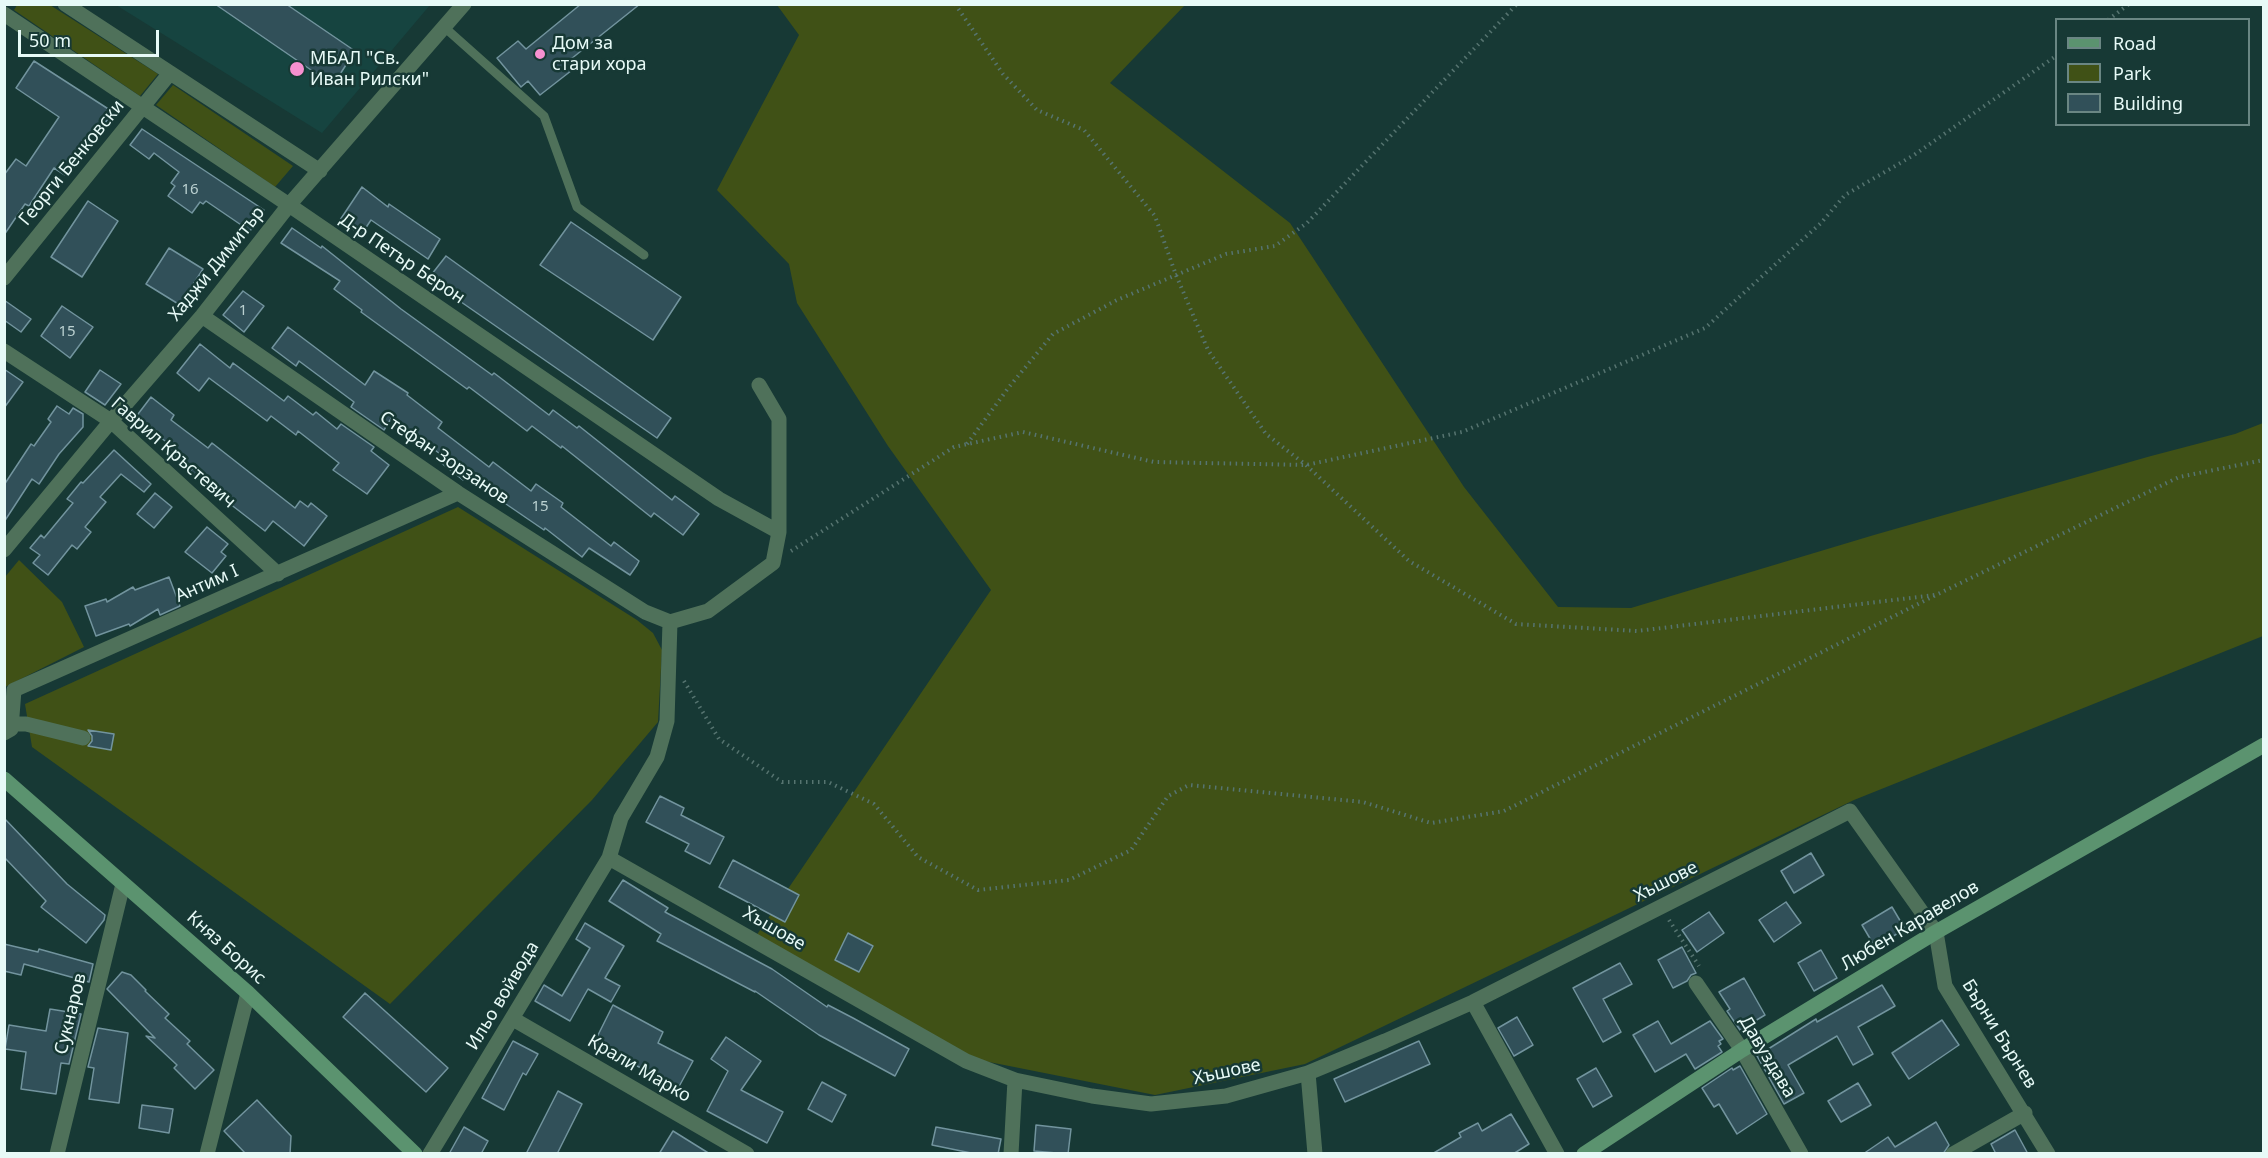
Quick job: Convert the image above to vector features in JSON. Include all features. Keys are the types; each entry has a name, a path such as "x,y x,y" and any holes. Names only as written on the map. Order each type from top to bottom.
{"street":[{"path":"65,4 320,171"},
{"name":"Хаджи Димитър","path":"4,550 202,316 289,205 464,4"},
{"name":"Д-р Петър Берон","path":"4,14 289,205 719,499 779,532"},
{"name":"Георги Бенковски","path":"4,278 170,73"},
{"name":"Стефан Зорзанов","path":"202,316 458,493 645,612 670,622"},
{"name":"Гаврил Кръстевич","path":"4,351 111,421 278,574"},
{"path":"670,622 708,611 773,563 779,532 779,419 759,385"},
{"name":"Антим I","path":"8,728 14,690 458,493"},
{"name":"Ильо войвода","path":"430,1154 609,858 621,818 657,757 667,721 670,622"},
{"path":"8,728 26,724 83,738"},
{"name":"Любен Каравелов","path":"1584,1154 1742,1050 1936,932 2264,745"},
{"name":"Княз Борис","path":"4,779 248,993 415,1154"},
{"name":"Хъшове","path":"609,858 966,1061 1015,1080 1151,1104 1226,1095 1308,1073 1473,1002 1850,811"},
{"name":"Бърни Бърнев","path":"1850,811 1936,932 1945,986 2025,1113 2048,1154"},
{"name":"Сукнаров","path":"57,1154 123,884"},
{"name":"Давуздава","path":"1696,982 1742,1050 1801,1154"},
{"path":"207,1154 248,993"},
{"path":"1473,1002 1557,1154"},
{"name":"Крали Марко","path":"513,1019 726,1148 747,1154"},
{"path":"1308,1073 1315,1154"},
{"path":"1011,1154 1015,1080"},
{"path":"1953,1154 2025,1113"}],"lane":[{"path":"443,26 544,116 577,207 644,255"}],"path":[{"path":"955,4 1003,74 1037,110 1084,130 1155,216 1176,275 1208,350 1266,434 1306,465 1409,561 1516,624 1637,631 1938,594"},
{"path":"967,444 1009,387 1053,334 1117,300 1226,254 1275,246 1307,223 1517,4"},
{"path":"2111,18 2129,4"},
{"path":"773,563 954,447 1023,432 1154,462 1306,465 1462,432 1705,328 1821,223 1845,195 1914,155 2055,57"},
{"path":"669,655 719,739 782,782 828,782 874,804 918,857 978,890 1069,880 1131,850 1168,796 1189,785 1363,802 1431,823 1504,811 1938,594 2179,477 2264,460"},
{"path":"1660,907 1706,976 1696,982"}],"shaded area":[{"name":"МБАЛ \"Св. Иван Рилски\"","path":"116,5 430,5 322,133"}],"green space":[{"path":"17,5 50,5 158,74 140,96 14,10"},
{"path":"777,5 1185,5 1110,83 1290,223 1464,487 1558,607 1631,608 1874,535 2235,434 2263,423 2263,636 1854,800 1305,1064 1155,1095 969,1058 756,936 991,590 888,446 797,303 789,264 717,190 799,35"},
{"path":"173,85 293,166 275,187 156,105"},
{"path":"458,507 637,620 653,633 662,650 658,722 592,800 390,1004 32,747 25,704"},
{"path":"19,560 62,602 84,647 5,687 5,577"}],"building":[{"path":"215,4 286,4 355,51 333,85"},
{"name":"Дом за стари хора","path":"581,4 640,4 571,59 576,67 540,95 528,81 521,87 497,58 518,41 526,49"},
{"path":"34,61 113,112 98,133 94,131 65,175 54,168 29,206 25,204 4,235 4,175 16,159 26,166 59,117 16,88"},
{"path":"142,129 264,210 250,231 206,201 203,204 200,202 192,213 168,196 175,186 171,183 179,172 154,153 149,159 130,145"},
{"path":"362,187 388,207 389,204 440,239 428,259 371,220 361,235 340,220"},
{"path":"88,201 118,221 82,277 51,257"},
{"path":"571,222 681,297 653,340 540,265"},
{"path":"292,228 321,248 322,246 401,309 492,375 494,373 549,415 553,410 577,428 579,426 672,500 675,496 699,514 683,535 654,513 651,517 562,446 561,448 532,426 527,431 469,387 467,389 361,312 362,310 334,289 340,281 281,243"},
{"path":"169,248 203,269 180,305 146,284"},
{"path":"446,256 671,418 657,438 428,279"},
{"path":"243,291 264,306 244,332 223,315"},
{"path":"4,300 31,319 21,332 4,320"},
{"path":"62,306 93,327 70,358 41,336"},
{"path":"288,327 365,385 374,371 408,393 407,395 442,422 438,428 489,467 493,462 531,491 536,484 563,503 561,507 611,546 614,542 639,561 630,575 589,548 582,557 545,528 544,530 467,475 463,480 440,462 444,457 392,417 384,430 351,407 354,402 299,361 296,366 272,348"},
{"path":"200,344 230,368 233,363 284,401 288,396 313,415 316,412 337,429 341,424 374,447 371,451 389,465 367,494 333,470 339,463 298,431 296,435 271,416 267,421 209,378 199,391 177,373"},
{"path":"4,369 23,382 4,408"},
{"path":"100,370 121,384 105,405 85,392"},
{"path":"151,397 174,415 171,420 208,448 212,443 295,508 300,501 308,507 311,503 327,516 304,546 273,521 265,531 189,472 192,469 165,449 169,444 135,418"},
{"path":"57,406 69,414 73,408 83,414 83,427 59,454 39,484 32,479 4,522 4,485 31,444 34,446 51,422 48,419"},
{"path":"114,450 151,484 144,492 121,474 100,497 106,502 85,527 91,532 77,549 72,545 48,575 33,563 40,555 30,548 41,535 44,538 73,503 67,499 81,482 83,483"},
{"path":"155,493 172,507 154,528 137,514"},
{"path":"207,527 228,544 221,552 226,556 212,573 185,552"},
{"path":"169,577 180,606 160,615 158,609 130,626 129,624 96,636 85,606 106,599 107,602 133,587 135,590"},
{"path":"88,730 114,734 111,750 88,746 92,741 92,736"},
{"path":"660,796 684,808 681,815 724,837 710,864 685,851 689,844 646,822"},
{"path":"4,818 67,884 105,915 104,920 86,943 41,907 46,901 4,857"},
{"path":"1811,853 1824,875 1794,893 1781,871"},
{"path":"733,860 799,895 785,922 719,887"},
{"path":"623,880 668,908 665,912 772,969 827,1007 828,1005 909,1049 895,1076 819,1035 755,991 657,941 661,934 609,901"},
{"path":"1786,902 1801,923 1774,942 1759,920"},
{"path":"1892,907 1905,929 1875,947 1862,925"},
{"path":"1709,912 1724,933 1697,952 1682,930"},
{"path":"585,923 624,946 605,978 620,986 611,1002 588,989 570,1021 535,1001 544,985 562,996 590,948 576,939"},
{"path":"848,933 873,946 859,972 835,960"},
{"path":"4,944 38,952 39,949 93,964 89,982 24,964 21,975 4,971"},
{"path":"1682,947 1696,973 1673,988 1658,960"},
{"path":"1821,950 1837,978 1814,991 1798,963"},
{"path":"1620,963 1632,984 1603,999 1621,1032 1603,1042 1573,988"},
{"path":"122,972 131,975 169,1014 165,1018 190,1041 187,1044 214,1070 195,1089 174,1068 177,1065 146,1036 155,1038 107,989"},
{"path":"1744,978 1765,1015 1740,1030 1727,1011 1730,1009 1719,992"},
{"path":"1882,985 1895,1006 1858,1027 1873,1054 1853,1065 1837,1036 1788,1065 1804,1093 1784,1104 1757,1056 1816,1019 1817,1022"},
{"path":"365,993 448,1068 426,1092 343,1017"},
{"path":"613,1005 663,1032 658,1043 693,1061 676,1092 654,1080 656,1076 594,1043"},
{"path":"50,1009 81,1014 69,1064 61,1063 56,1094 21,1089 26,1052 5,1049 9,1025 46,1031"},
{"path":"1517,1017 1533,1045 1514,1056 1498,1028"},
{"path":"1942,1020 1959,1045 1909,1079 1892,1053"},
{"path":"1658,1021 1671,1044 1710,1021 1723,1039 1719,1041 1721,1044 1718,1046 1722,1052 1695,1069 1686,1054 1655,1072 1633,1035"},
{"path":"98,1028 128,1033 119,1103 89,1099 94,1068 88,1067"},
{"path":"726,1037 761,1061 741,1090 783,1112 767,1143 707,1111 728,1071 711,1059"},
{"path":"513,1041 538,1054 526,1075 523,1073 504,1110 482,1098"},
{"path":"1419,1041 1430,1064 1345,1102 1334,1079"},
{"path":"1740,1066 1767,1114 1737,1134 1719,1104 1714,1107 1702,1088 1732,1068 1733,1070"},
{"path":"1596,1068 1612,1096 1593,1107 1577,1079"},
{"path":"822,1082 846,1095 832,1122 808,1109"},
{"path":"1858,1083 1871,1105 1841,1122 1828,1101"},
{"path":"558,1091 582,1104 557,1154 526,1154"},
{"path":"257,1100 291,1136 290,1154 246,1154 224,1131"},
{"path":"142,1105 173,1109 169,1133 139,1128"},
{"path":"1511,1114 1529,1144 1513,1154 1432,1154 1461,1137 1459,1133 1478,1123 1482,1131"},
{"path":"1936,1122 1949,1145 1943,1154 1863,1154 1888,1137 1895,1147"},
{"path":"1036,1125 1071,1129 1068,1154 1034,1151"},
{"path":"464,1127 488,1141 481,1154 449,1154"},
{"path":"936,1127 1001,1139 998,1154 976,1154 932,1145"},
{"path":"2015,1130 2028,1154 1996,1154 1991,1144"},
{"path":"673,1131 710,1154 659,1154"}],"place":[{"name":"Дом за стари хора","path":"540,54"},
{"name":"МБАЛ \"Св. Иван Рилски\"","path":"297,69"}]}
